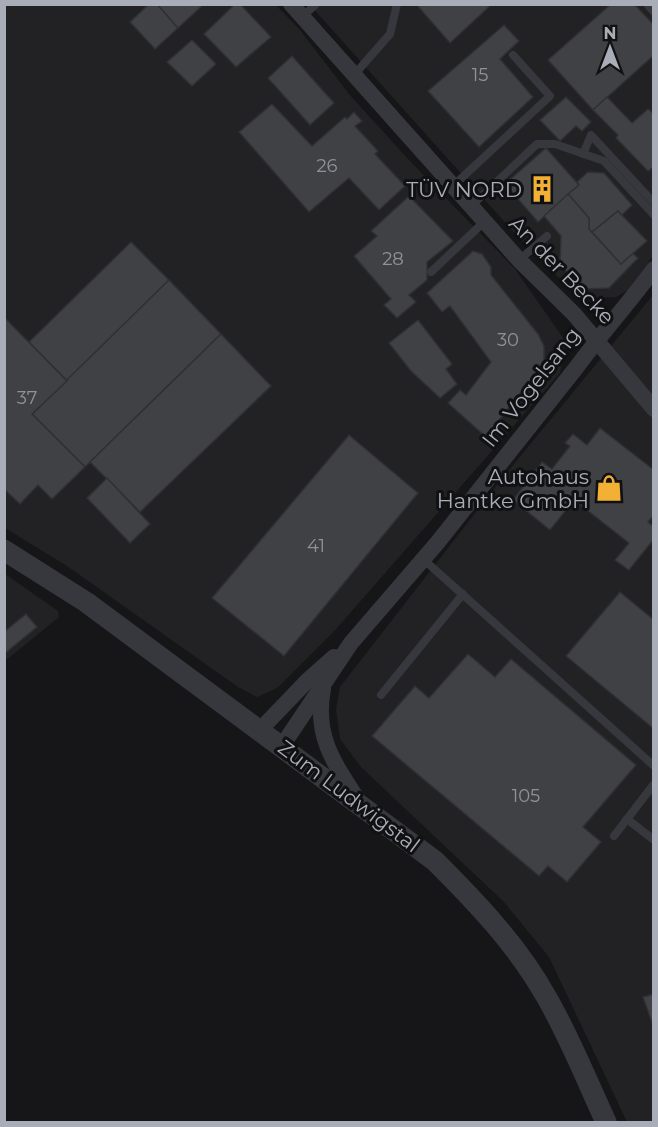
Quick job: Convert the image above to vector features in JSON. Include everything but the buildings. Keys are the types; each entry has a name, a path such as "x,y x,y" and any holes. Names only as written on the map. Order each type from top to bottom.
{"street":[{"name":"An der Becke","path":"291,4 519,260 597,339 654,409"},
{"name":"Im Vogelsang","path":"282,746 351,643 423,559 654,269"},
{"name":"Zum Ludwigstal","path":"4,550 86,602 435,861 482,907 515,949 548,999 606,1122"},
{"name":"Im Vogelsang","path":"258,731 308,681 351,643"},
{"name":"Im Vogelsang","path":"324,683 320,710 323,738 331,757 360,804"}],"lane":[{"path":"302,17 316,4"},
{"path":"354,75 390,34 398,4"},
{"path":"647,4 654,12"},
{"path":"453,186 550,96 513,55"},
{"path":"583,154 591,135 654,203"},
{"path":"471,206 537,144 555,144 604,160 654,215"},
{"path":"431,272 485,221"},
{"path":"519,260 547,236"},
{"path":"423,559 654,766"},
{"path":"381,695 463,594"},
{"path":"614,836 654,784"},
{"path":"627,819 654,840"}],"shaded area":[{"path":"4,5 276,5 300,30 349,94 408,159 515,269 566,342 560,373 337,628 277,688 257,697 238,687 67,566 5,528"},
{"path":"310,5 653,5 653,255 635,286 616,297 595,298 574,289 544,266"},
{"path":"653,295 653,1122 627,1122 549,957 504,902 361,767 340,739 336,709 340,687 504,476"},
{"path":"5,574 58,611 59,617 5,661"}],"place":[{"name":"TÜV NORD","path":"542,189"},
{"name":"Autohaus Hantke GmbH","path":"609,488"}]}
